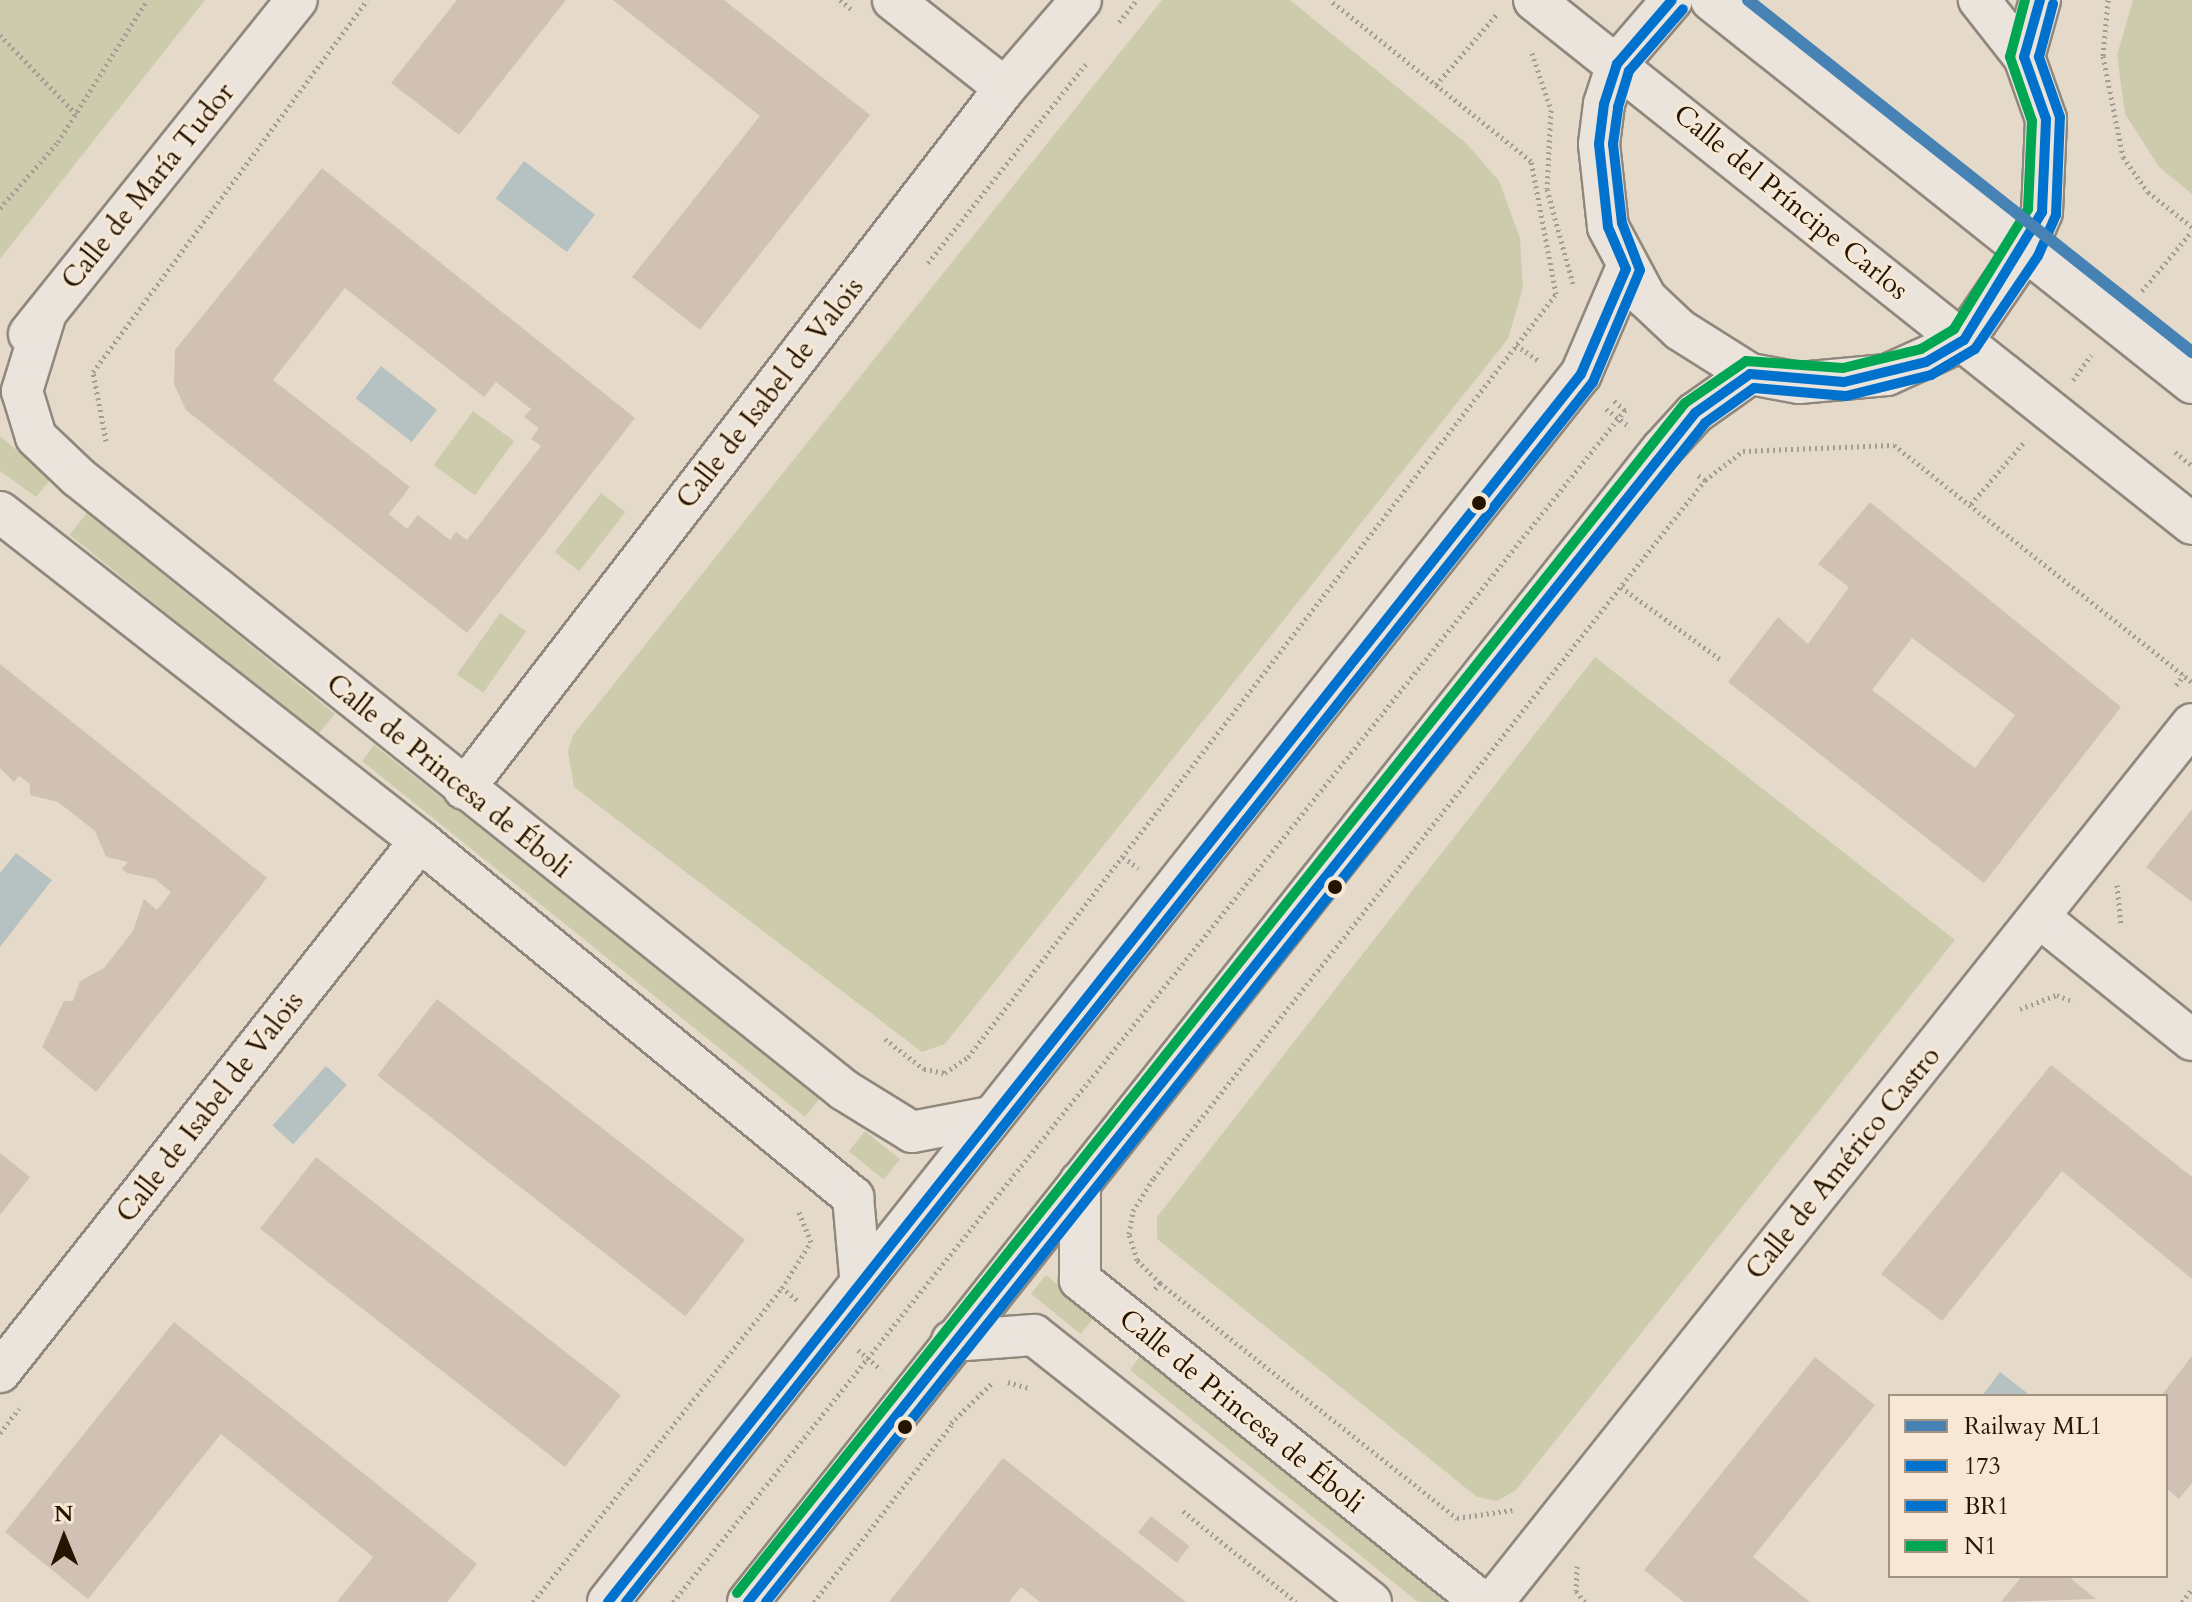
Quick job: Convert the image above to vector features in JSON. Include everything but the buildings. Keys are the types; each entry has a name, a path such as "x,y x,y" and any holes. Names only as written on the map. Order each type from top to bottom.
{"street":[{"name":"Calle de María Tudor","path":"0,372 297,0"},
{"path":"893,0 1005,88"},
{"name":"Calle de Isabel de Valois","path":"464,789 1005,88 1081,0"},
{"path":"1672,0 1617,64 1599,144 1608,227 1626,269 1680,330 1750,374 1844,382 1926,362 1964,340 2026,249 2042,212 2048,164 2046,119 2024,57 1979,0"},
{"path":"1711,0 2192,383"},
{"path":"2024,57 2040,0"},
{"name":"Calle del Príncipe Carlos","path":"1518,4 1617,64 2192,524"},
{"path":"608,1602 860,1275 991,1117 1581,374 1626,269"},
{"name":"Calle de Princesa de Éboli","path":"46,313 22,391 36,437 464,789 844,1090 912,1132 991,1117"},
{"path":"748,1602 1662,449 1695,413 1750,374"},
{"path":"0,512 420,841 853,1197 860,1275"},
{"name":"Calle de Américo Castro","path":"1493,1602 2192,724"},
{"name":"Calle de Isabel de Valois","path":"0,1372 420,841"},
{"path":"2039,917 2192,1040"},
{"name":"Calle de Princesa de Éboli","path":"1080,1182 1080,1280 1482,1602"},
{"path":"952,1341 1034,1335 1371,1602"}],"path":[{"path":"0,208 76,114 147,0"},
{"path":"106,441 93,372 367,0"},
{"path":"885,1039 924,1069 945,1073 968,1057 1556,294 1531,161 1330,0"},
{"path":"1971,504 2051,410 2116,321 2192,229 2148,192 2123,157 2103,56 2108,0"},
{"path":"1436,85 1518,4"},
{"path":"0,35 76,114"},
{"path":"1528,47 1551,110 1547,189 1572,294"},
{"path":"1516,345 1547,368"},
{"path":"1599,404 1643,437"},
{"path":"673,1602 1625,410"},
{"path":"1521,1507 1489,1519 1457,1518 1160,1283 1137,1260 1129,1234 1133,1211 1300,993 1705,480 1743,451 1894,445 2192,682"},
{"path":"1688,468 1705,480"},
{"path":"1621,587 1721,660"},
{"path":"2117,878 2118,922 2127,933"},
{"path":"1203,918 1222,932"},
{"path":"1287,984 1300,993"},
{"path":"2012,1015 2057,995 2100,1011 2123,984"},
{"path":"533,1602 782,1288 811,1242 791,1204"},
{"path":"1144,1303 1160,1283"},
{"path":"782,1288 807,1308"},
{"path":"849,1342 894,1379"},
{"path":"814,1602 952,1424 994,1381 1035,1390"},
{"path":"944,1417 952,1424"},
{"path":"1578,1553 1576,1591 1585,1602"},
{"path":"2182,1602 2192,1589"}],"green space":[{"path":"0,0 205,0 0,259"},
{"path":"1162,0 1290,0 1466,143 1499,181 1520,238 1523,287 1508,339 945,1044 922,1052 574,787 568,751 573,735"},
{"path":"2133,0 2192,0 2192,194 2159,167 2125,114 2117,55"},
{"path":"473,411 514,441 475,495 434,465"},
{"path":"0,436 51,479 36,497 0,471"},
{"path":"601,493 625,512 579,571 555,552"},
{"path":"87,513 335,714 317,736 69,535"},
{"path":"500,613 526,631 483,693 457,674"},
{"path":"1595,657 1955,940 1516,1490 1497,1501 1477,1497 1157,1239 1157,1217"},
{"path":"374,745 822,1096 805,1117 362,761"},
{"path":"865,1131 900,1159 884,1180 849,1151"},
{"path":"1046,1275 1096,1315 1081,1334 1031,1294"},
{"path":"1142,1354 1453,1602 1418,1602 1130,1370"}],"shaded area":[{"path":"524,161 595,215 567,252 496,199"},
{"path":"381,366 437,410 412,442 356,398"},
{"path":"16,853 52,880 0,947 0,873"},
{"path":"326,1066 347,1085 293,1144 272,1125"},
{"path":"2000,1372 2028,1394 1984,1394"}],"rail line":[{"name":"ML1","path":"1748,0 2192,352"}],"transit line":[{"name":"173","path":"608,1602 1581,374 1626,269 1608,227 1599,144 1604,104 1617,64 1672,0"},
{"name":"N1","path":"737,1593 1685,403 1746,361 1843,368 1921,349 1954,329 2028,209 2032,121 2010,57 2025,0"},
{"name":"173","path":"748,1602 1695,413 1750,374 1844,382 1926,362 1964,340 2042,212 2046,119 2024,57 2040,0"},
{"name":"BR1","path":"766,1602 1705,423 1754,388 1846,396 1931,375 1975,349 2038,256 2056,215 2060,117 2039,57 2053,4"},
{"name":"BR1","path":"626,1602 1593,382 1640,270 1622,223 1613,144 1618,107 1629,71 1683,9"}]}
